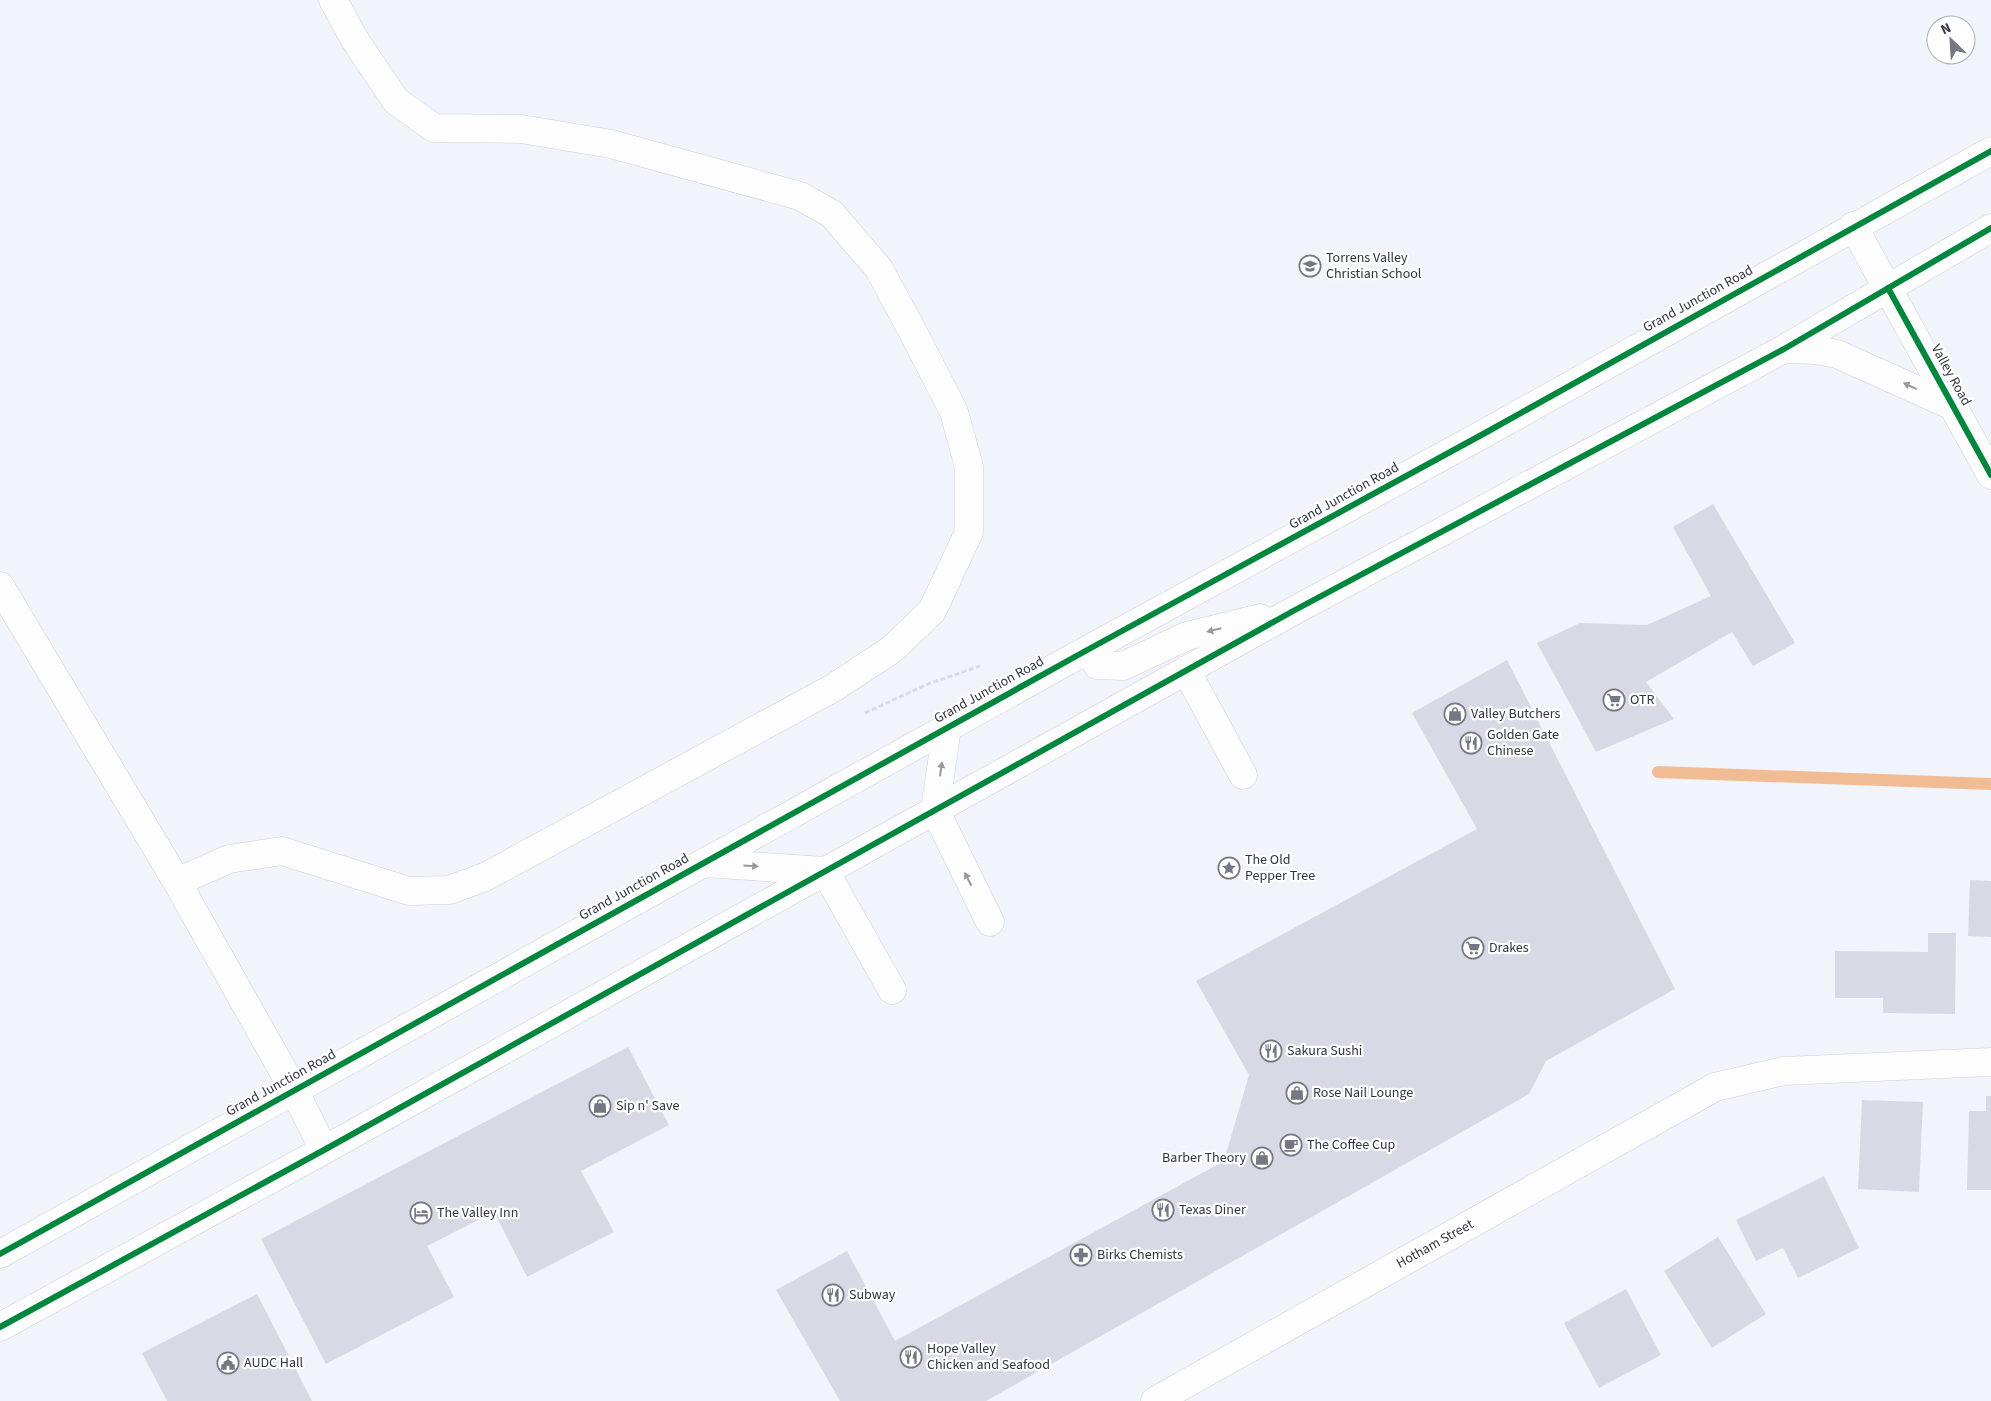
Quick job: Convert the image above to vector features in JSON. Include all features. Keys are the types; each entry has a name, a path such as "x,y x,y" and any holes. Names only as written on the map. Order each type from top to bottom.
{"main road":[{"path":"177,882 229,859 282,851 409,891 449,890 486,877 833,688 891,650 932,611 969,532 969,467 954,412 879,269 832,214 800,196 611,144 521,129 434,128 396,101 355,40 333,0"},
{"name":"Grand Junction Road","path":"0,1254 1012,691 1485,433 1853,226 1991,151"},
{"name":"Valley Road","path":"1853,226 1991,475"},
{"path":"0,1327 324,1150 1186,670 1784,349 1991,228"},
{"path":"1784,349 1816,350 1837,354 1955,407"},
{"path":"0,586 177,882 294,1090 324,1150"},
{"path":"1088,649 1097,665 1123,666 1187,636 1296,610"},
{"path":"1186,670 1243,775"},
{"path":"947,728 935,810 990,922"},
{"path":"703,863 825,871"},
{"path":"825,871 892,990"},
{"name":"Hotham Street","path":"1155,1401 1716,1087 1784,1071 1991,1062"}],"path":[{"path":"856,717 928,684 960,672 996,662 1012,691"}],"building":[{"path":"1713,504 1795,643 1753,666 1732,632 1646,682 1674,719 1596,752 1537,643 1580,623 1647,625 1711,596 1673,527"},
{"path":"1507,660 1675,989 1546,1061 1529,1094 986,1401 840,1401 776,1290 847,1251 895,1341 1224,1161 1249,1075 1196,981 1477,829 1412,713"},
{"path":"1970,880 1991,881 1991,937 1968,936"},
{"path":"1928,933 1956,933 1955,1014 1883,1013 1883,998 1835,998 1835,951 1928,952"},
{"path":"628,1047 669,1125 581,1171 614,1232 527,1277 494,1212 427,1246 454,1297 326,1364 261,1239"},
{"path":"1986,1096 1991,1096 1991,1190 1967,1190 1969,1111 1986,1111"},
{"path":"1862,1100 1923,1102 1919,1192 1858,1189"},
{"path":"1824,1176 1859,1248 1798,1278 1783,1248 1756,1261 1736,1220"},
{"path":"1718,1237 1766,1314 1712,1348 1664,1271"},
{"path":"1626,1289 1661,1355 1599,1388 1564,1323"},
{"path":"257,1294 312,1401 167,1401 142,1353"}],"waterway":[{"path":"1658,772 1991,784"}],"cycle path":[{"path":"0,1254 1991,151"},
{"path":"0,1327 324,1150 1295,610 1784,349 1991,228"},
{"path":"1888,288 1991,475"}],"place":[{"name":"Torrens Valley Christian School","path":"1310,266"},
{"name":"OTR","path":"1614,700"},
{"name":"Valley Butchers","path":"1455,714"},
{"name":"Golden Gate Chinese","path":"1471,743"},
{"name":"The Old Pepper Tree","path":"1229,868"},
{"name":"Drakes","path":"1473,948"},
{"name":"Sakura Sushi","path":"1271,1051"},
{"name":"Rose Nail Lounge","path":"1297,1093"},
{"name":"Sip n' Save","path":"600,1106"},
{"name":"The Coffee Cup","path":"1291,1145"},
{"name":"Barber Theory","path":"1262,1158"},
{"name":"Texas Diner","path":"1163,1210"},
{"name":"The Valley Inn","path":"421,1213"},
{"name":"Birks Chemists","path":"1081,1255"},
{"name":"Subway","path":"833,1295"},
{"name":"Hope Valley Chicken and Seafood","path":"911,1357"},
{"name":"AUDC Hall","path":"228,1363"}]}
